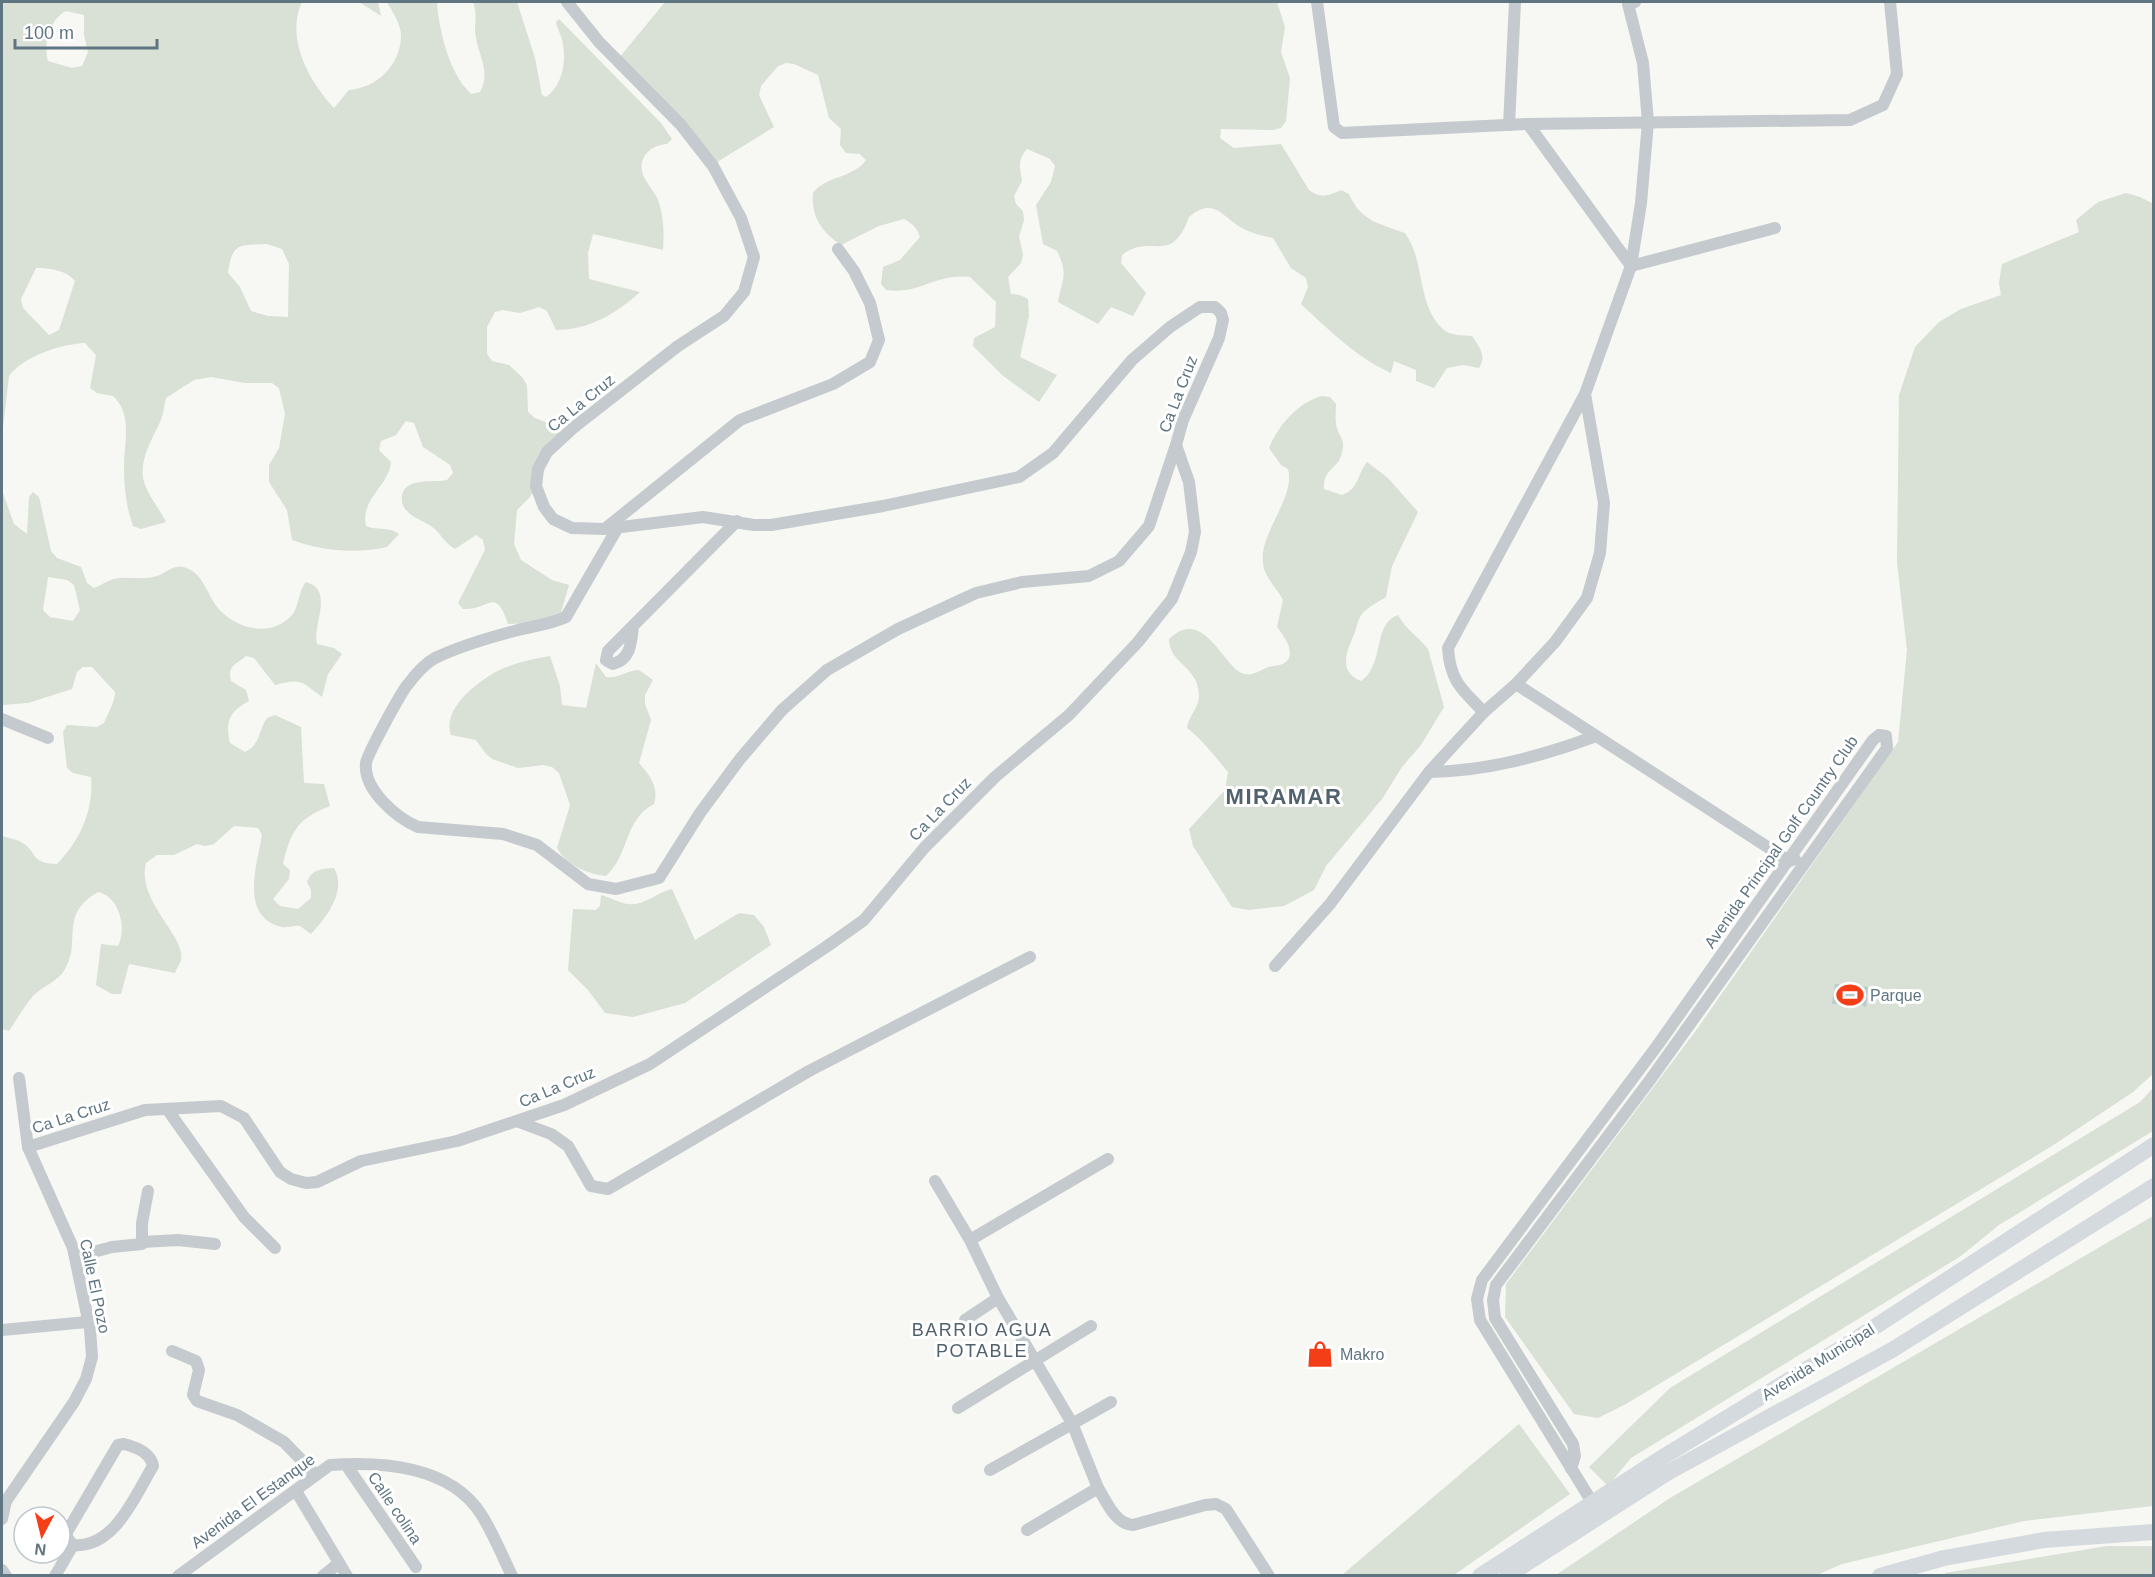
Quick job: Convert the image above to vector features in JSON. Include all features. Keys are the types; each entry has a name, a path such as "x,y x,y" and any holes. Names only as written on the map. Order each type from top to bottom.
{"highway":[{"name":"Avenida Municipal","path":"1480,1575 1592,1502 1856,1339 2154,1145"},
{"name":"Avenida Municipal","path":"1507,1575 1668,1473 1892,1350 2154,1186"},
{"path":"1880,1575 1973,1553 2044,1540 2154,1532"},
{"path":"1932,1575 1935,1570 1973,1553"}],"street":[{"name":"Ca La Cruz","path":"28,1147 145,1110 221,1106 235,1111 244,1118 280,1172 291,1179 306,1183 316,1182 361,1161 457,1141 519,1122 564,1105 650,1064 726,1016 864,920 925,847 979,793 1070,715 1138,642 1172,599 1191,552 1195,532 1189,482 1176,445 1194,393 1219,338 1223,320 1221,313 1215,307 1200,307 1170,327 1132,360 1053,453 1019,477 883,506 771,525 754,525 703,517 605,529 572,528 554,519 544,507 536,486 538,469 547,452 573,428 678,346 724,316 744,292 754,257 741,218 713,166 681,125 599,42 567,2"},
{"path":"1317,2 1337,131 1342,133 1528,124 1850,120 1883,105 1897,74 1890,2"},
{"path":"1509,125 1515,2"},
{"path":"1484,712 1459,687 1450,670 1448,648 1585,394 1631,266 1641,203 1648,122 1643,63 1630,2"},
{"path":"1528,124 1631,266"},
{"path":"1631,266 1775,228"},
{"path":"605,529 740,420 833,384 870,362 879,340 870,303 854,272 838,249"},
{"path":"1275,966 1330,904 1429,772 1484,712 1516,684 1555,642 1587,598 1600,553 1604,503 1585,394"},
{"path":"618,527 566,617 556,622 507,633 434,659 407,684 366,762 369,779 377,793 394,812 408,823 418,827 503,834 537,845 588,884 616,889 659,878 700,813 740,759 782,710 827,670 898,629 976,592 1023,582 1089,576 1119,561 1149,526 1176,445"},
{"path":"633,626 737,521"},
{"path":"1516,684 1789,861 1810,854"},
{"path":"2,719 48,738"},
{"name":"Avenida Principal Golf Country Club","path":"1879,735 1886,736 1887,748 1650,1080 1496,1285 1493,1300 1495,1318 1573,1443 1575,1456 1571,1468 1480,1320 1477,1299 1482,1280 1650,1055 1873,740 1879,735"},
{"path":"1429,772 1460,772 1539,757 1596,736"},
{"path":"519,1122 551,1134 568,1146 586,1181 597,1189 608,1189 809,1071 1030,957"},
{"name":"Calle El Pozo","path":"2,1519 6,1501 68,1410 86,1379 92,1357 75,1257 28,1147 19,1078"},
{"path":"167,1109 244,1217 275,1248"},
{"path":"970,1240 1108,1160"},
{"path":"935,1181 970,1240 998,1298 1072,1423 1098,1488 1118,1520 1133,1525 1204,1505 1216,1504 1226,1509 1269,1575"},
{"path":"143,1242 142,1223 148,1191"},
{"path":"75,1257 143,1242 178,1240 215,1244"},
{"path":"965,1320 998,1298"},
{"path":"2,1330 87,1322"},
{"path":"958,1408 1091,1326"},
{"path":"172,1351 196,1361 199,1370 193,1395 197,1401 237,1415 284,1442 316,1475"},
{"path":"990,1470 1111,1402"},
{"path":"118,1445 131,1445 146,1454 152,1460 153,1466 113,1531 87,1546 72,1545 67,1538 67,1532 118,1445"},
{"name":"Avenida El Estanque","path":"178,1575 330,1465 389,1466 432,1473 461,1490 481,1513 512,1575"},
{"name":"Calle colina","path":"347,1466 416,1567"},
{"path":"1571,1468 1592,1502"},
{"path":"1027,1530 1098,1488"},
{"path":"296,1491 347,1575"},
{"path":"323,1575 339,1563"},
{"path":"2,1570 6,1575"}],"shaded area":[{"path":"2,2 302,2 297,16 296,30 302,58 316,85 334,108 349,90 368,85 385,74 396,57 400,48 401,33 387,2 437,2 446,51 457,75 471,94 480,92 484,77 476,38 473,2 517,2 535,58 542,95 546,97 552,92 560,79 564,64 563,48 556,22 559,19 661,123 672,139 667,144 647,153 642,163 643,175 656,195 661,209 663,250 593,234 588,253 589,279 640,292 622,307 602,319 580,327 556,330 547,311 539,307 520,313 503,310 495,312 487,327 487,354 492,361 509,365 522,377 527,385 528,412 535,418 559,427 559,436 530,497 517,510 514,544 521,560 552,580 569,585 560,616 535,623 508,624 499,605 495,603 463,609 458,603 485,550 483,540 476,535 455,549 428,524 404,507 402,495 409,485 447,480 453,473 450,465 423,447 414,423 406,421 396,435 381,441 379,450 391,462 389,471 371,500 365,516 366,526 391,530 399,534 387,547 351,551 315,547 292,540 287,510 269,482 269,465 279,448 285,414 279,388 272,383 245,383 211,377 194,380 166,398 162,417 144,458 143,476 147,490 166,522 141,529 133,526 126,499 124,471 126,431 123,412 113,396 97,393 90,388 96,355 85,343 44,352 24,363 9,376 2,436","holes":["66,11 84,15 84,35 88,52 82,66 72,68 48,61 46,47 52,26","267,244 282,249 289,264 288,317 268,316 251,311 240,287 228,273 232,256 238,248","36,268 57,270 67,274 75,281 59,330 49,335 23,308 21,299"]},
{"path":"359,2 378,2 381,16"},
{"path":"665,2 1277,2 1285,27 1281,52 1290,78 1286,121 1281,128 1273,130 1221,129 1220,138 1234,148 1281,144 1309,190 1324,196 1341,190 1349,194 1359,211 1373,221 1405,233 1412,245 1425,296 1435,320 1450,333 1472,336 1482,355 1479,368 1463,365 1447,368 1434,388 1416,381 1416,370 1394,361 1391,373 1378,367 1343,342 1301,304 1308,287 1306,278 1291,268 1273,238 1246,230 1211,208 1205,208 1189,217 1182,232 1175,241 1168,245 1142,246 1122,255 1121,263 1146,293 1133,316 1111,307 1098,324 1058,302 1064,277 1063,266 1057,251 1043,244 1036,205 1051,182 1055,166 1050,159 1027,149 1020,161 1022,181 1014,196 1016,204 1023,211 1024,220 1019,237 1023,255 1021,263 1008,277 1011,294 1028,299 1029,316 1020,357 1057,375 1039,402 1002,375 973,346 974,338 995,327 996,302 970,277 947,278 909,290 898,291 886,290 881,284 883,267 900,260 920,237 912,225 904,219 879,226 841,245 823,229 816,217 813,193 825,183 861,166 866,160 860,154 846,153 840,145 841,129 829,118 818,75 794,64 786,63 778,66 761,86 759,95 774,127 717,162 619,58"},
{"path":"2126,193 2154,204 2153,1074 2133,1092 2052,1146 1626,1404 1598,1418 1574,1414 1505,1317 1506,1284 1697,1029 1898,742 1907,650 1897,562 1899,395 1915,347 1939,322 1961,309 2001,295 1999,283 2002,264 2079,232 2076,220 2098,202"},
{"path":"1322,396 1330,397 1336,404 1336,424 1343,441 1341,456 1328,473 1324,489 1342,495 1348,492 1355,485 1367,462 1388,478 1418,512 1392,566 1386,597 1367,609 1360,618 1347,653 1346,666 1354,677 1361,681 1373,665 1385,627 1398,615 1428,649 1444,707 1421,745 1402,767 1382,799 1326,866 1314,890 1284,906 1249,910 1232,907 1193,846 1189,829 1225,790 1228,772 1203,742 1187,728 1198,701 1198,687 1190,672 1174,654 1169,639 1182,630 1193,629 1213,642 1237,670 1245,674 1280,665 1289,658 1289,647 1277,627 1283,600 1268,578 1263,563 1266,540 1287,491 1288,469 1281,465 1269,448 1283,423 1297,409"},
{"path":"2,490 14,524 27,534 29,497 33,492 39,497 51,551 57,558 81,567 87,583 94,588 116,579 152,577 172,568 183,567 190,569 200,578 214,603 225,615 242,625 261,629 280,625 288,619 295,611 306,582 315,586 321,600 317,644 334,648 342,654 328,674 322,697 300,682 275,685 254,658 246,656 231,668 230,676 231,681 246,690 249,701 233,713 228,729 230,743 245,752 257,741 267,718 275,715 301,727 304,783 324,784 330,806 310,816 297,828 289,843 283,864 290,870 289,879 273,899 280,906 298,909 311,898 311,890 307,882 312,874 321,869 334,868 337,876 337,894 329,911 311,934 300,926 282,927 269,921 260,913 255,901 254,888 262,835 258,828 234,826 214,844 205,846 197,844 174,855 157,855 146,863 145,877 148,891 181,950 181,960 175,973 129,964 121,994 112,994 96,985 101,944 118,946 122,931 120,914 112,900 98,892 78,910 74,919 72,948 65,969 54,981 33,996 9,1031 2,1029 2,836 21,842 42,862 57,864 65,855 79,835 88,813 91,777 73,773 67,768 63,732 67,725 97,727 104,723 113,704 115,692 92,667 83,667 77,672 72,689 28,703 2,705","holes":["48,577 67,580 74,585 80,610 73,621 50,617 43,610"]},
{"path":"550,656 560,686 562,705 586,708 596,663 606,677 615,677 639,670 653,680 645,695 645,704 651,720 639,763 650,777 654,787 654,804 637,819 619,858 606,876 578,868 557,848 570,805 559,773 552,767 543,765 518,768 492,759 476,740 451,735 449,725 452,715 457,705 474,686 504,668"},
{"path":"672,889 695,940 739,913 754,915 764,927 771,945 685,1003 633,1017 605,1013 588,990 568,970 573,909 596,910 600,906 601,895 634,904"},
{"name":"Parque","path":"1835,984 1868,987 1866,1007 1858,1003 1832,1004"},
{"path":"2153,1088 2153,1131 1999,1225 1961,1256 1631,1458 1608,1486 1589,1467 1670,1388 2140,1102"},
{"path":"2153,1216 2153,1506 2024,1521 1842,1564 1817,1575 1556,1575 1670,1498"},
{"path":"1519,1424 1570,1494 1454,1575 1342,1575"},
{"path":"2107,1546 2153,1546 2153,1575 1945,1575 1945,1573"}],"place":[{"name":"Parque","path":"1850,995"},
{"name":"Makro","path":"1320,1354"}],"district":[{"name":"MIRAMAR","path":"1284,796"},
{"name":"BARRIO AGUA POTABLE","path":"982,1340"}]}
